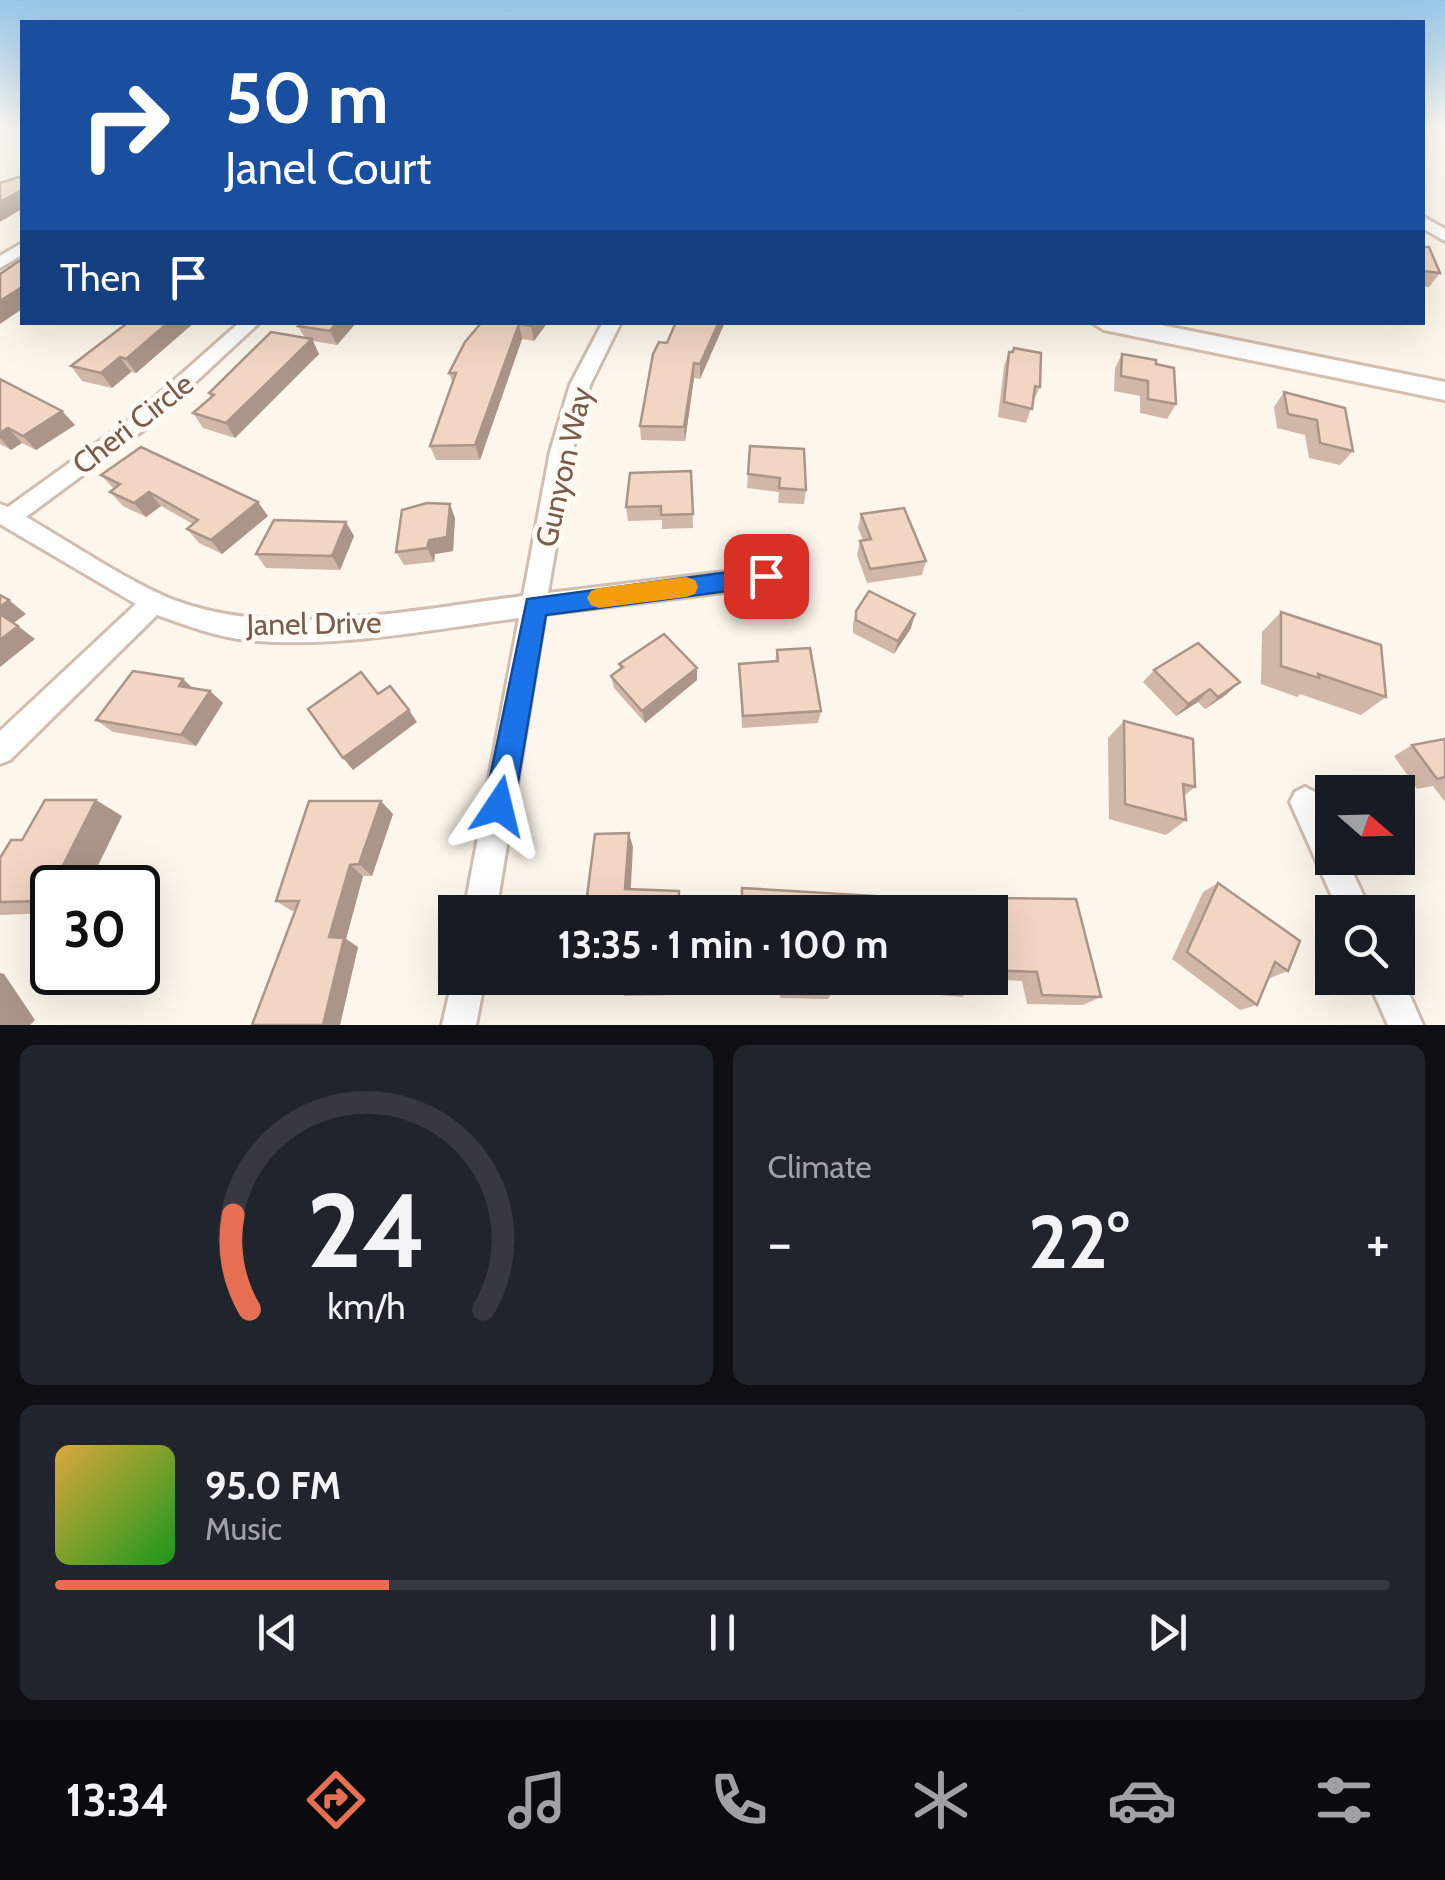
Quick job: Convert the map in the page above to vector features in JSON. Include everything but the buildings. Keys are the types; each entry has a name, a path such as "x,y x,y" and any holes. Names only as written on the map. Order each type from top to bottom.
{"street":[{"name":"Cheri Circle","path":"5,515 139,423 248,325"},
{"name":"Gunyon Way","path":"483,895 569,422 591,358 610,325"},
{"path":"1139,326 1445,391"},
{"name":"Janel Drive","path":"5,515 154,602 210,622 275,631 348,628 766,576"},
{"path":"0,750 154,602"},
{"path":"1305,802 1347,895"},
{"path":"460,1025 465,995"},
{"path":"1392,995 1406,1025"}],"slow traffic":[{"path":"599,598 686,587"}],"route":[{"path":"499,806 536,606 766,576"}]}
